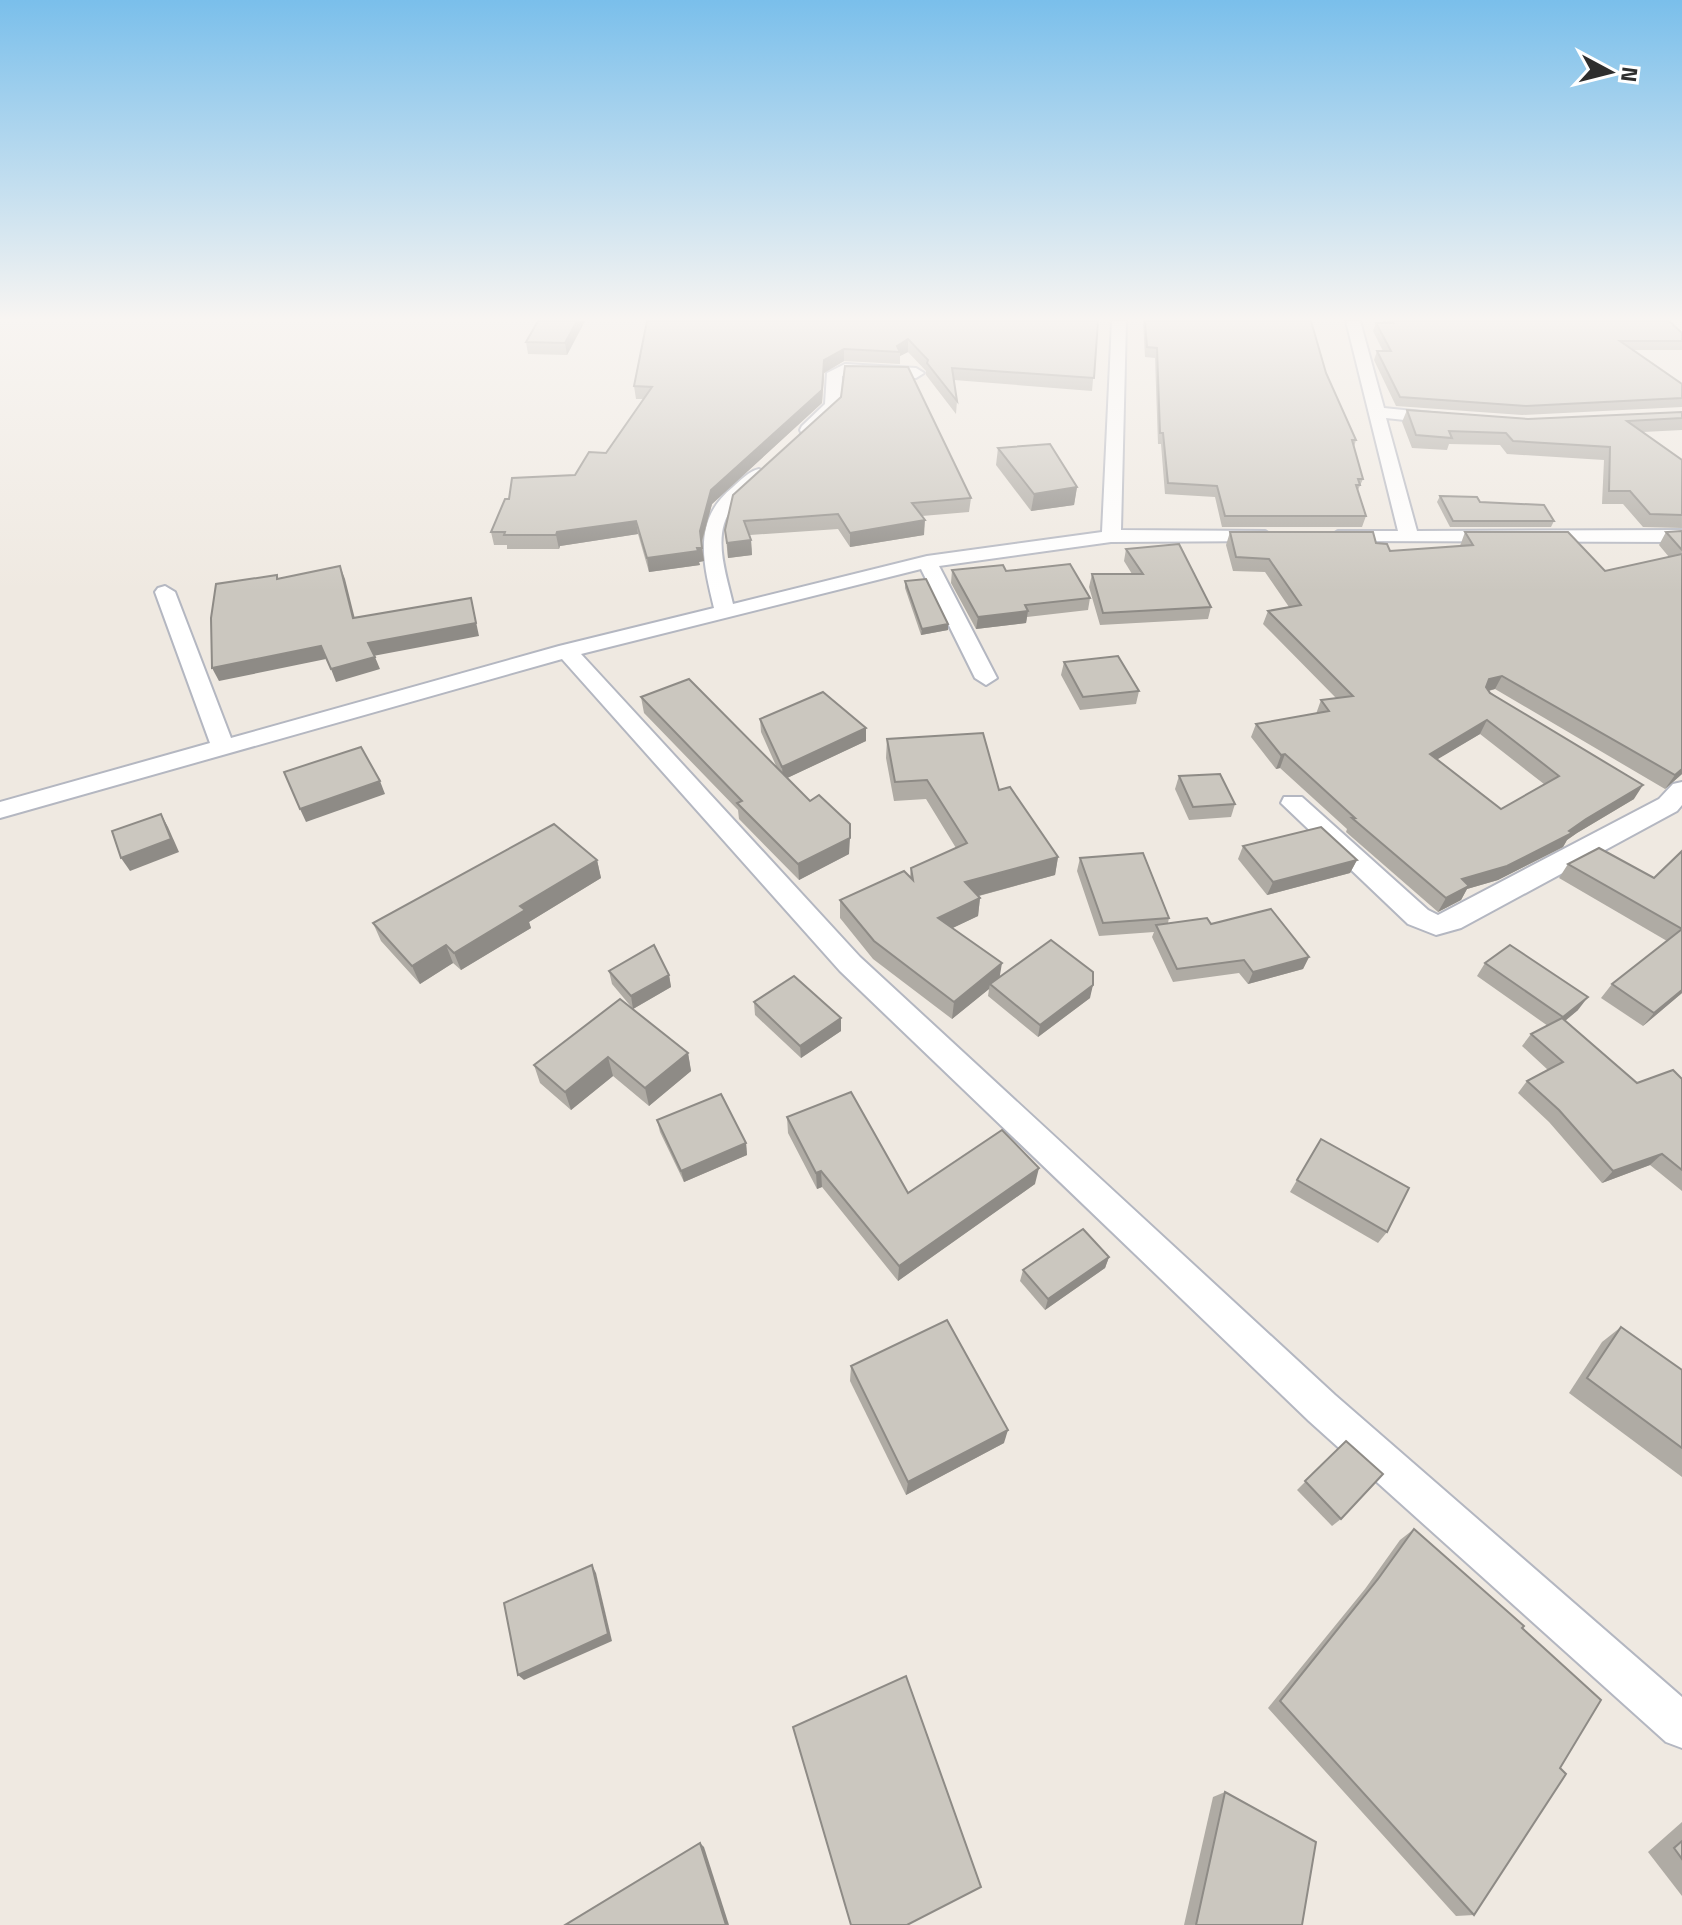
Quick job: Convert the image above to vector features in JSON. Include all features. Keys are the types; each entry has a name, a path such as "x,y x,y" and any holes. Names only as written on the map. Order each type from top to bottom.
{"street":[{"path":"725,611 711,543 723,506 828,411"},
{"path":"1111,536 1116,411"},
{"path":"1409,537 1379,412 1466,421"},
{"path":"0,810 567,651 927,562 1111,536 1284,537"},
{"path":"1315,537 1682,536"},
{"path":"927,562 986,678"},
{"path":"165,592 223,747"},
{"path":"567,651 850,964 1322,1408 1682,1726"},
{"path":"1641,789 1675,797"},
{"path":"1293,803 1418,917 1436,925 1451,921 1675,797"}],"building":[{"path":"635,411 799,411 711,490 700,531 702,548 697,548 698,551 647,558 636,521 557,532 556,535 491,532 505,499 509,499 512,478 575,475 589,452 606,453"},
{"path":"826,411 929,411 971,498 912,503 925,520 850,533 838,514 744,521 751,540 727,543 725,530 733,495"},
{"path":"1159,411 1343,411 1356,440 1352,440 1363,479 1358,479 1360,485 1356,485 1366,516 1225,516 1217,486 1168,483 1163,433 1160,433"},
{"path":"1407,411 1528,419 1682,412 1682,418 1627,421 1682,460 1682,515 1650,514 1630,491 1609,491 1610,447 1513,441 1506,433 1449,431 1452,438 1416,435"},
{"path":"1050,444 1077,487 1034,494 998,448"},
{"path":"1440,496 1477,497 1480,502 1544,505 1554,521 1453,521"},
{"path":"1682,531 1682,550 1666,532"},
{"path":"1230,532 1373,532 1376,543 1387,544 1390,551 1473,545 1465,532 1568,532 1605,571 1682,554 1682,769 1675,775 1502,676 1489,679 1486,687 1490,693 1643,785 1586,819 1569,831 1572,833 1507,866 1462,879 1469,886 1446,898 1352,818 1355,818 1285,754 1281,755 1256,724 1329,711 1321,700 1353,696 1268,611 1301,605 1269,559 1236,557","holes":["1487,720 1559,776 1501,809 1430,754"]},
{"path":"1179,544 1211,607 1103,613 1092,574 1143,574 1126,549"},
{"path":"1070,564 1090,598 1025,605 1028,611 978,617 952,570 1003,565 1006,571"},
{"path":"340,566 353,618 471,598 476,623 368,643 375,657 331,669 321,646 212,668 211,618 216,584 277,575 277,579"},
{"path":"926,579 948,624 922,629 905,581"},
{"path":"1118,656 1139,691 1083,697 1064,662"},
{"path":"689,679 810,801 819,795 850,824 850,838 798,864 737,803 742,801 641,697"},
{"path":"823,692 866,728 782,767 760,719"},
{"path":"983,733 999,790 1010,787 1058,857 965,882 980,898 938,918 1002,963 954,1002 874,941 840,900 904,871 913,880 911,868 967,843 927,780 895,782 887,739"},
{"path":"361,747 380,781 300,809 284,772"},
{"path":"1220,774 1235,804 1193,807 1179,776"},
{"path":"161,814 171,839 121,858 112,831"},
{"path":"554,824 597,860 520,906 525,910 454,953 446,945 412,966 373,923"},
{"path":"1321,827 1357,860 1273,882 1243,846"},
{"path":"1599,848 1654,878 1682,851 1682,929 1568,864"},
{"path":"1143,853 1169,918 1103,923 1080,858"},
{"path":"1271,909 1309,957 1253,972 1244,960 1177,969 1156,925 1207,918 1211,924"},
{"path":"1682,929 1682,990 1654,1013 1612,984"},
{"path":"1051,940 1093,972 1093,985 1040,1025 990,984"},
{"path":"654,945 669,975 631,996 609,971"},
{"path":"1510,945 1588,997 1563,1017 1485,963"},
{"path":"794,976 841,1018 800,1046 754,1002"},
{"path":"620,999 688,1053 645,1088 608,1057 565,1092 534,1065"},
{"path":"1562,1018 1637,1083 1673,1070 1682,1079 1682,1170 1662,1154 1613,1171 1559,1110 1527,1081 1563,1062 1531,1034"},
{"path":"851,1092 908,1193 1002,1130 1039,1168 899,1266 821,1171 816,1173 787,1117"},
{"path":"721,1094 746,1143 681,1171 657,1120"},
{"path":"1321,1139 1409,1188 1387,1232 1297,1180"},
{"path":"1083,1229 1109,1257 1048,1299 1023,1270"},
{"path":"947,1320 1008,1430 908,1482 851,1366"},
{"path":"1621,1327 1682,1370 1682,1448 1587,1378"},
{"path":"1346,1441 1383,1474 1341,1519 1305,1481"},
{"path":"1414,1529 1524,1626 1522,1628 1601,1700 1560,1768 1566,1774 1474,1915 1280,1701"},
{"path":"592,1565 608,1634 518,1675 504,1603"},
{"path":"906,1676 981,1887 907,1925 851,1925 793,1727"},
{"path":"1225,1792 1316,1842 1302,1925 1196,1925"},
{"path":"1682,1841 1682,1859 1674,1848"},
{"path":"700,1843 726,1925 565,1925"}]}
